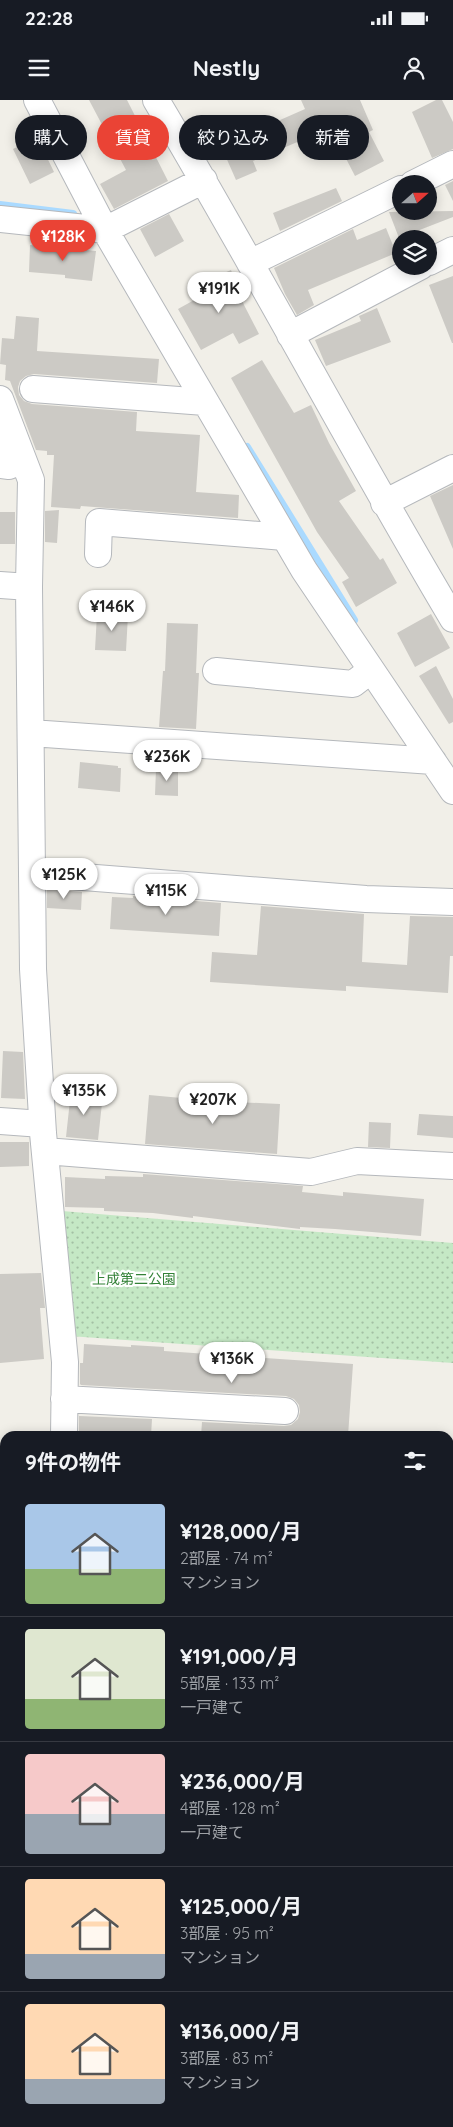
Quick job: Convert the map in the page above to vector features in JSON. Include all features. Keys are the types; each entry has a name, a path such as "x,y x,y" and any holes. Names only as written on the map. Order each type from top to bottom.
{"street":[{"path":"37,100 111,227 205,402 284,537 304,570 453,791"},
{"path":"156,100 204,180 384,503 450,609"},
{"path":"431,175 453,164"},
{"path":"0,218 111,227 204,180"},
{"path":"250,263 392,193"},
{"path":"437,258 453,250"},
{"path":"290,335 404,275"},
{"path":"33,390 205,402"},
{"path":"0,399 32,480 29,587 33,968 42,1124 65,1362 64,1431"},
{"path":"0,443 9,466 0,465"},
{"path":"384,503 453,468"},
{"path":"98,554 99,522 284,537"},
{"path":"0,585 29,587"},
{"path":"216,671 353,684 371,670"},
{"path":"31,733 432,760"},
{"path":"32,874 366,898 453,902"},
{"path":"0,1122 42,1124"},
{"path":"45,1151 311,1172 357,1161 453,1166"},
{"path":"64,1399 285,1411"}],"green space":[{"name":"上成第二公園","path":"62,1211 453,1243 453,1363 69,1336"}],"building":[{"path":"89,100 127,100 135,115 97,115"},
{"path":"301,100 360,100 366,115 297,115 297,142 287,146 287,117 305,109"},
{"path":"436,100 442,100 453,122 453,149 432,158 412,112"},
{"path":"369,121 373,130 369,132"},
{"path":"369,132 384,161 355,176 347,160 369,160"},
{"path":"18,160 48,160 54,172 30,184"},
{"path":"121,160 157,160 168,181 114,209 100,184 126,170"},
{"path":"227,160 255,160 253,161 257,171 236,180"},
{"path":"453,181 453,201 445,185"},
{"path":"336,188 342,201 280,231 273,213"},
{"path":"438,211 453,211 453,217 420,230 396,230 392,220 438,220"},
{"path":"169,214 184,241 155,257 140,229"},
{"path":"386,228 392,243 392,255 308,290 314,305 297,315 285,294 274,268 353,229 357,240"},
{"path":"30,245 96,251 92,281 65,278 65,275 29,272"},
{"path":"231,270 244,305 259,334 239,344 233,333 201,350 178,309 214,289 210,279"},
{"path":"453,276 453,343 452,343 429,285"},
{"path":"377,308 391,342 326,366 315,340 361,321 359,316"},
{"path":"16,316 39,318 37,351 159,359 157,383 34,374 26,376 20,381 18,387 19,395 24,401 32,404 137,412 136,431 200,435 196,492 239,495 238,518 81,506 80,509 51,507 54,455 47,455 47,451 36,450 10,381 5,380 6,365 0,364 2,338 14,339"},
{"path":"262,360 294,413 311,405 329,443 356,491 339,501 380,560 383,558 397,583 356,607 342,582 349,578 317,532 231,378"},
{"path":"453,485 453,549 430,496"},
{"path":"59,510 57,543 45,542 45,511"},
{"path":"0,512 15,512 15,544 0,544"},
{"path":"97,614 128,615 126,651 95,650"},
{"path":"431,614 450,648 415,667 397,633"},
{"path":"167,623 198,624 196,673 199,673 196,729 159,727 163,671 165,671"},
{"path":"436,666 453,699 453,722 449,724 419,676"},
{"path":"80,762 118,766 118,768 121,768 120,792 78,788"},
{"path":"156,769 178,769 178,796 155,795"},
{"path":"47,889 82,892 81,910 47,908"},
{"path":"133,896 221,903 219,936 110,929 112,897 133,898"},
{"path":"261,906 364,914 362,962 407,965 410,916 453,917 453,956 450,956 448,993 346,986 346,991 210,982 212,952 257,955"},
{"path":"3,1051 23,1052 25,1099 1,1098"},
{"path":"71,1091 103,1094 98,1140 66,1137"},
{"path":"149,1095 214,1101 280,1104 277,1154 145,1144"},
{"path":"419,1114 453,1116 453,1138 417,1135"},
{"path":"369,1122 391,1123 390,1148 368,1147"},
{"path":"0,1142 29,1142 29,1166 0,1167"},
{"path":"143,1174 303,1186 302,1192 343,1196 343,1192 424,1199 421,1236 335,1229 300,1227 300,1229 193,1216 193,1218 153,1213 104,1211 104,1208 65,1207 65,1177 105,1179 105,1176 143,1177"},
{"path":"41,1273 45,1308 40,1308 44,1359 0,1363 0,1274"},
{"path":"84,1344 164,1347 164,1351 353,1364 348,1431 201,1431 202,1422 291,1425 298,1419 299,1405 294,1399 286,1396 81,1385 80,1363 83,1363"},
{"path":"79,1416 152,1419 151,1431 79,1431"}],"waterway":[{"path":"0,205 73,214"},
{"path":"247,447 354,620"}]}
